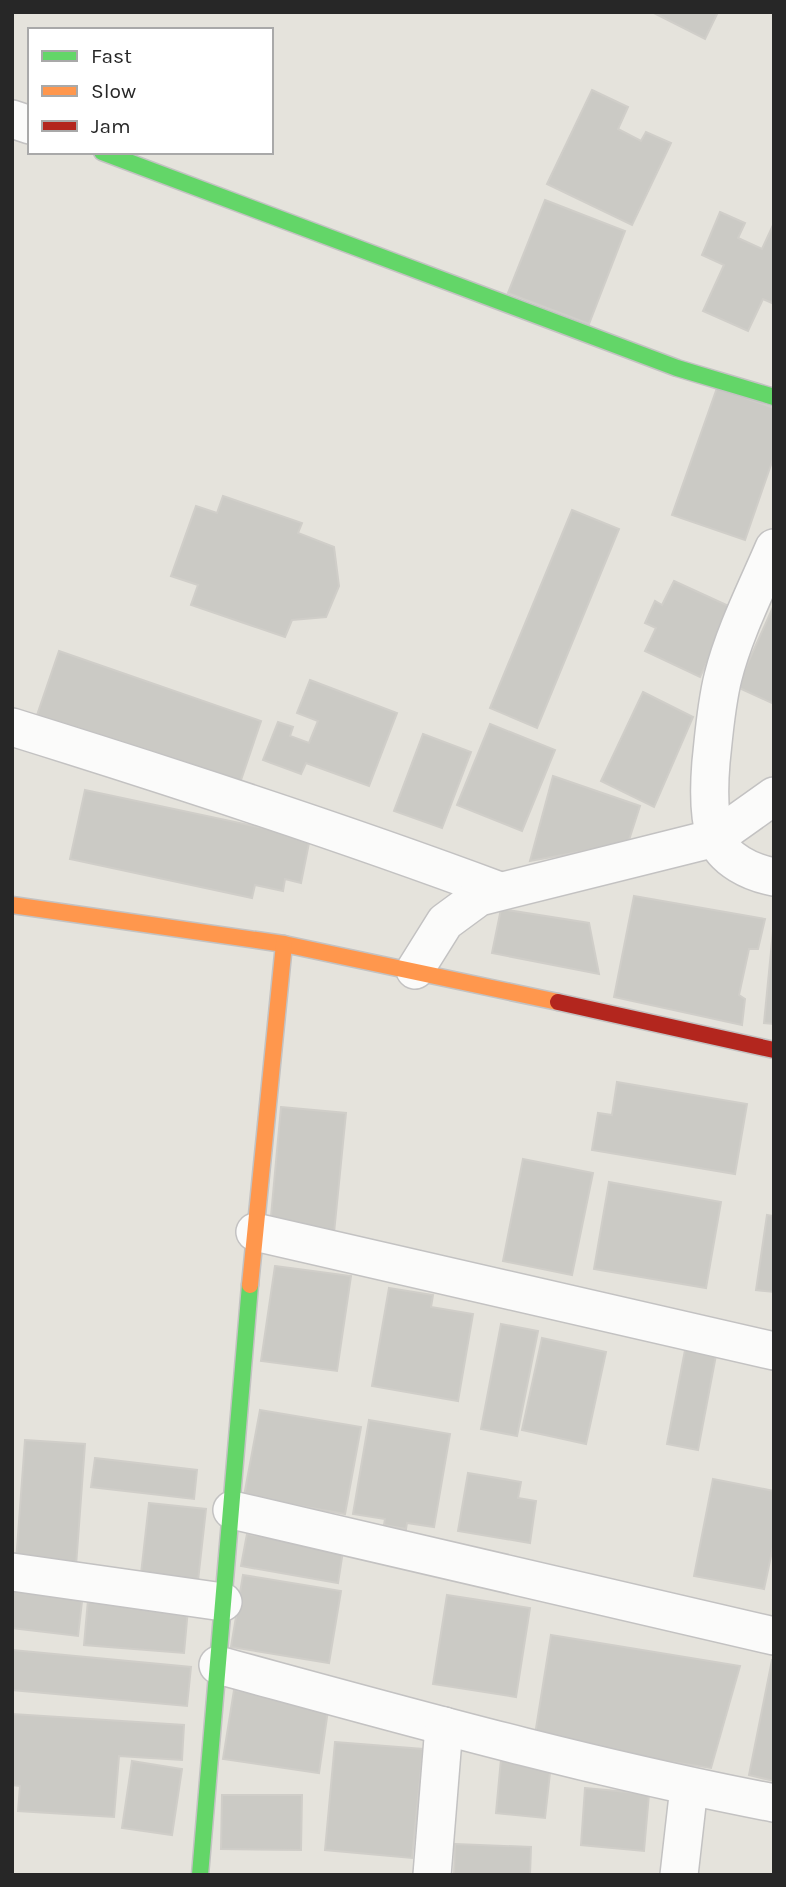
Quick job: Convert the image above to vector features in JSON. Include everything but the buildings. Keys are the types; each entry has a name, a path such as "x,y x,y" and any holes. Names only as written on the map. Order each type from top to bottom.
{"street":[{"path":"107,154 677,368 774,397"},
{"path":"774,548 738,632 723,678 713,734 709,792 715,838 730,858 756,874 774,877"},
{"path":"12,727 191,782 500,891"},
{"path":"415,970 445,922 479,897 715,838 774,796"},
{"path":"12,905 284,944 415,970 774,1050"},
{"path":"200,1875 255,1232 284,944"},
{"path":"255,1232 774,1351"},
{"path":"232,1510 774,1636"},
{"path":"12,1572 223,1602"},
{"path":"218,1665 444,1726 689,1787 774,1803"},
{"path":"432,1875 444,1726"},
{"path":"679,1875 689,1787"}],"traffic: fast":[{"path":"107,154 677,368 774,397"},
{"path":"200,1875 250,1285"}],"traffic: slow":[{"path":"12,905 284,944 558,1002"},
{"path":"250,1285 284,944"}],"traffic: jam":[{"path":"558,1002 774,1050"}]}
